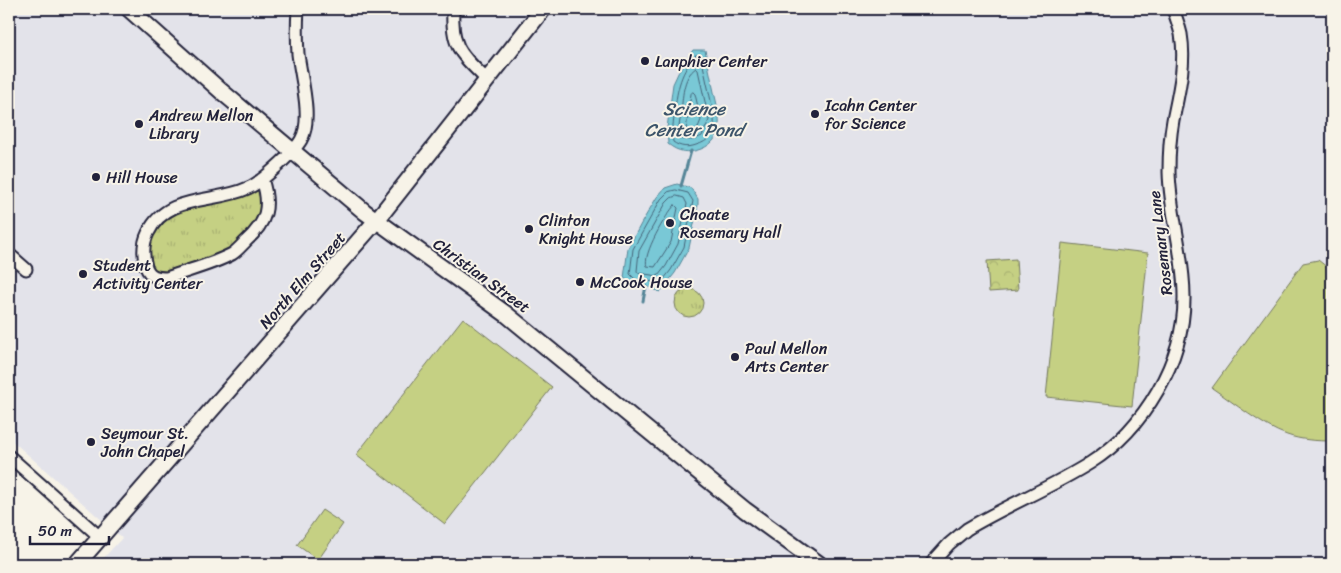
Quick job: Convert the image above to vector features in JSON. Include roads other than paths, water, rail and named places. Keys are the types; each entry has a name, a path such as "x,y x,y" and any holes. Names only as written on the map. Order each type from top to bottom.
{"main road":[{"name":"Christian Street","path":"129,9 219,89 376,221 506,314 745,510 819,564"},
{"name":"North Elm Street","path":"77,564 376,221 542,9"}],"street":[{"path":"262,179 266,190 267,204 264,219 251,236 233,253 167,278 156,278 148,272 144,261 146,237 151,227 166,211 177,205 248,188 262,179 302,140 308,120 298,53 298,9"},
{"path":"454,9 454,38 458,49 487,80"},
{"name":"Rosemary Lane","path":"931,564 949,544 967,529 1092,462 1118,442 1158,390 1172,365 1181,330 1184,297 1182,269 1170,186 1169,152 1182,66 1181,33 1173,9"},
{"path":"9,254 26,269"},
{"path":"9,456 101,538"}],"water":[{"name":"Science Center Pond","path":"693,50 705,50 718,108 719,125 715,139 709,145 696,151 687,152 676,149 668,144 667,128 673,84 680,69"},
{"path":"677,184 691,188 698,199 689,248 675,273 660,292 644,285 635,285 624,278 628,248 657,197 665,188"}],"waterway":[{"path":"681,186 691,151"},
{"path":"643,301 646,286"}],"place":[{"name":"Lanphier Center","path":"645,61"},
{"name":"Icahn Center for Science","path":"815,114"},
{"name":"Andrew Mellon Library","path":"139,124"},
{"name":"Hill House","path":"96,177"},
{"name":"Choate Rosemary Hall","path":"670,223"},
{"name":"Clinton Knight House","path":"529,229"},
{"name":"Student Activity Center","path":"83,274"},
{"name":"McCook House","path":"580,282"},
{"name":"Paul Mellon Arts Center","path":"735,357"},
{"name":"Seymour St. John Chapel","path":"91,442"}]}
